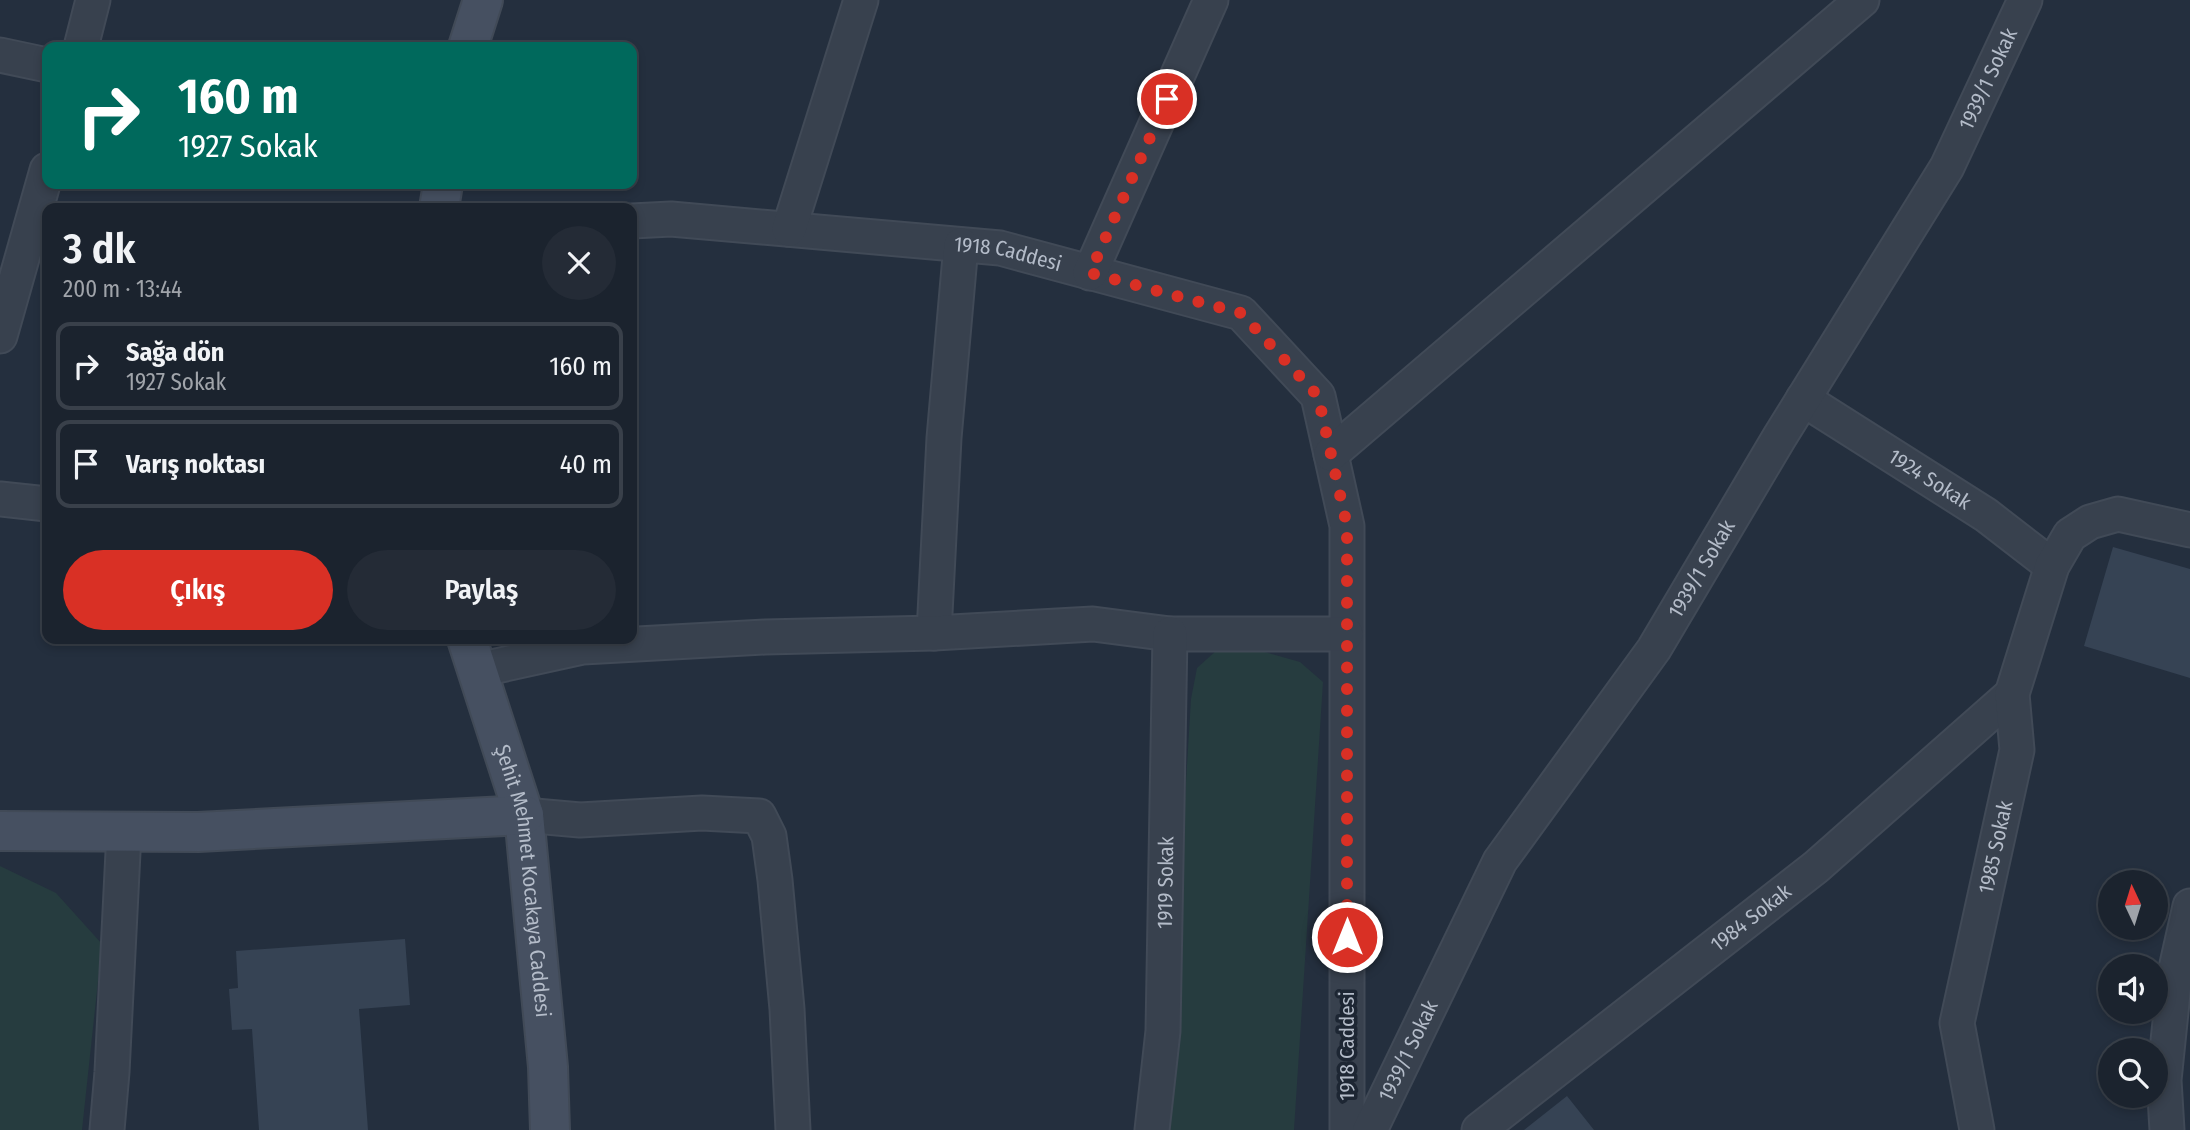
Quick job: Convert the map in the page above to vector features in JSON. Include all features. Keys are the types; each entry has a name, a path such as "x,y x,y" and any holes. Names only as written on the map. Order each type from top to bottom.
{"street":[{"path":"82,42 93,0"},
{"path":"470,42 483,0"},
{"path":"789,229 862,0"},
{"path":"1090,273 1210,0"},
{"path":"1331,454 1862,0"},
{"name":"1939/1 Sokak","path":"1370,1130 1500,861 1654,649 1803,399 1947,167 2025,0"},
{"path":"0,55 42,64"},
{"path":"0,336 42,188"},
{"name":"1918 Caddesi","path":"637,221 671,219 1000,248 1241,313 1318,396 1347,526 1347,1130"},
{"path":"934,633 944,438 961,245"},
{"name":"1924 Sokak","path":"1803,399 1986,515 2052,566"},
{"path":"0,499 42,503"},
{"name":"1985 Sokak","path":"1977,1130 1957,1023 2017,750 2012,694 2052,566 2070,536 2090,522 2118,514 2190,530"},
{"path":"472,654 765,637 934,633 1093,624 1170,634 1346,634"},
{"name":"1919 Sokak","path":"1152,1130 1163,1031 1170,634"},
{"name":"Şehit Mehmet Kocakaya Caddesi","path":"472,654 524,815 548,1067 550,1130"},
{"name":"1984 Sokak","path":"1479,1130 1816,867 2012,694"},
{"path":"0,831 198,832 524,815 580,820 702,813 759,816 769,836 775,880 787,1009 793,1130"},
{"path":"107,1130 124,832"},
{"path":"2167,1130 2164,1080 2166,1053 2175,973 2190,906"}],"green space":[{"path":"1251,648 1300,662 1323,682 1294,1130 1165,1130 1191,699 1197,668 1217,650"},
{"path":"0,866 56,893 102,944 82,1130 0,1130"}],"building":[{"path":"2113,547 2190,569 2190,678 2084,646"},
{"path":"405,939 410,1005 359,1009 368,1130 259,1130 252,1029 232,1030 229,989 238,988 236,951"},
{"path":"1567,1096 1594,1130 1524,1130"}],"route":[{"path":"1167,99 1090,273 1241,313 1318,396 1347,526 1347,937"}]}
